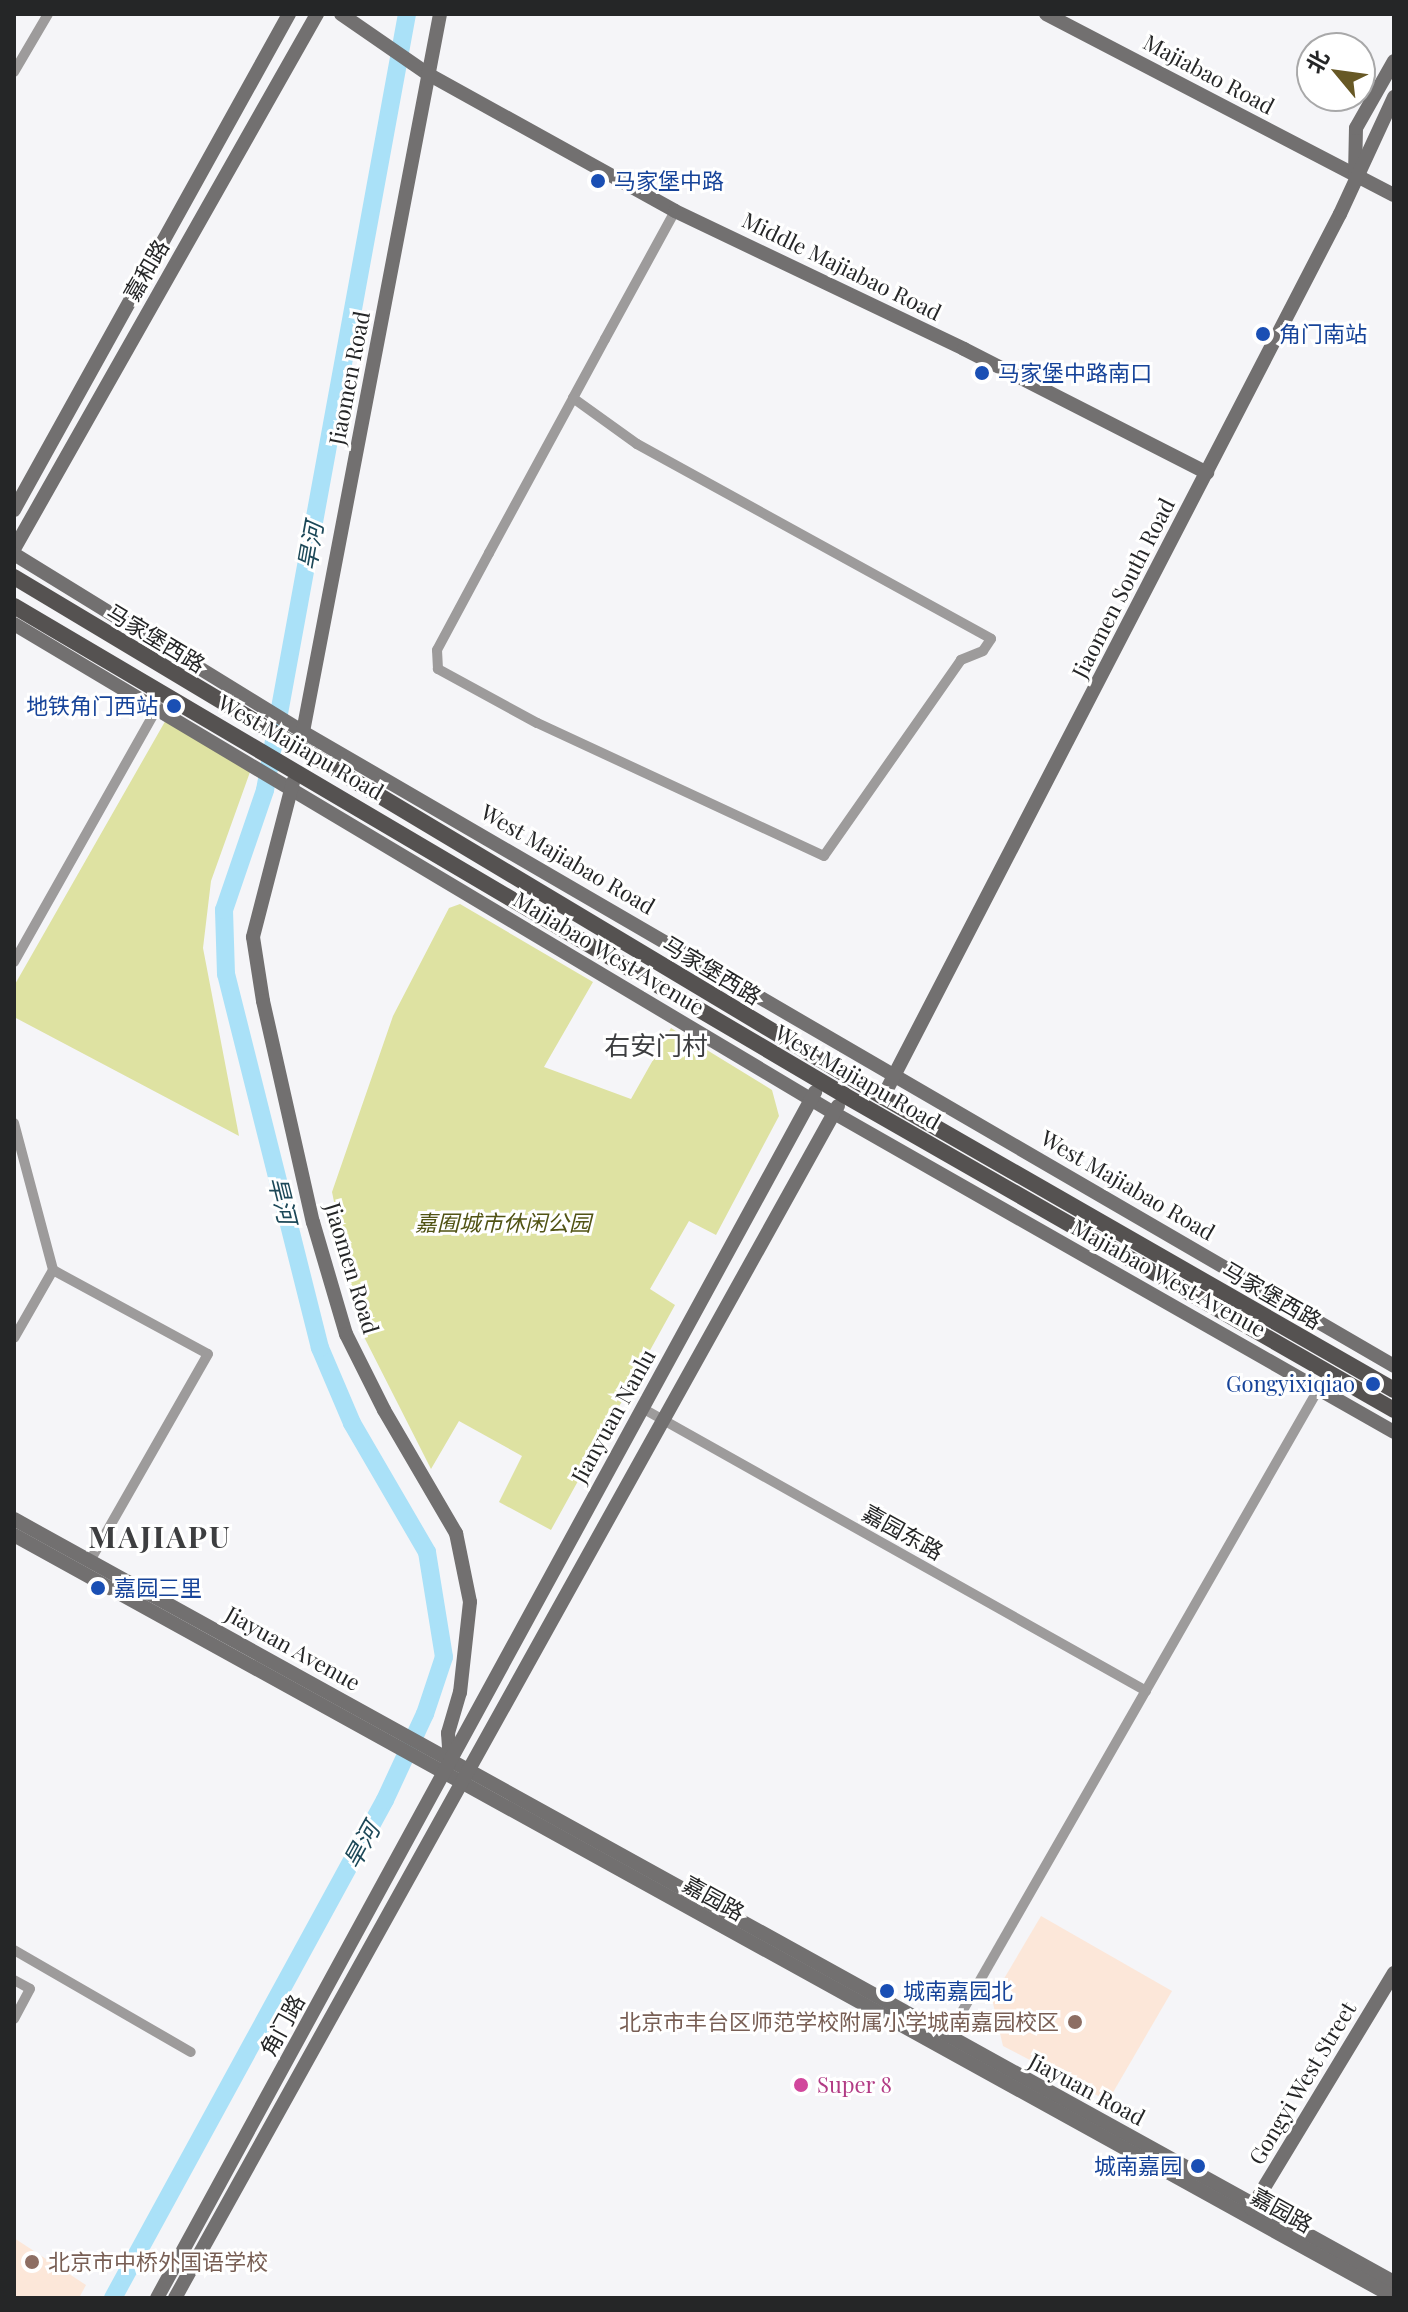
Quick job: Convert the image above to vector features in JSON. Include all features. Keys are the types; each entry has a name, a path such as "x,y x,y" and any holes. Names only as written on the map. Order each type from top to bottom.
{"main road":[{"name":"马家堡西路","path":"14,577 255,723 297,738 883,1097 1394,1390"},
{"name":"West Majiapu Road","path":"14,606 248,741 844,1095 1394,1410"}],"street":[{"path":"14,72 17,59 48,14"},
{"name":"嘉和路","path":"14,510 289,14"},
{"name":"嘉和路","path":"14,552 317,14"},
{"name":"Middle Majiabao Road","path":"341,14 424,71 675,211 964,349 1207,473"},
{"name":"Jiaomen Road","path":"297,738 424,71 440,14"},
{"name":"Majiabao Road","path":"1046,14 1394,195"},
{"path":"1355,175 1356,128 1394,61"},
{"name":"Jiaomen South Road","path":"883,1097 1207,473 1394,97"},
{"path":"573,398 637,444 991,639 983,651 961,660 824,856 537,723 438,669 437,650 573,398 675,211"},
{"name":"West Majiabao Road","path":"14,552 260,706 297,738 895,1075 1394,1366"},
{"name":"Majiabao West Avenue","path":"14,624 158,706 811,1100 1394,1432"},
{"path":"14,962 158,706"},
{"name":"Jiaomen Road","path":"292,767 290,787 253,937 263,1001 313,1222 346,1334 456,1533 470,1602 460,1692 440,1763"},
{"name":"Jianyuan Nanlu","path":"440,1763 642,1408 821,1081"},
{"name":"Jianyuan Nanlu","path":"462,1776 844,1095"},
{"path":"14,1123 53,1270 14,1338"},
{"path":"53,1270 208,1354 90,1561"},
{"path":"947,2038 1319,1388"},
{"name":"嘉园东路","path":"642,1408 1146,1691"},
{"name":"Jiayuan Avenue","path":"14,1519 440,1763"},
{"path":"14,1535 383,1730"},
{"name":"嘉园路","path":"440,1763 1251,2210 1394,2297"},
{"name":"角门路","path":"157,2298 440,1763"},
{"name":"角门路","path":"175,2298 462,1776"},
{"name":"Jiayuan Road","path":"462,1776 947,2038 1251,2210 1394,2282"},
{"path":"14,1950 191,2052"},
{"name":"Gongyi West Street","path":"1251,2210 1394,1973"},
{"path":"14,1980 30,1989 14,2019"}],"shaded area":[{"name":"北京市丰台区师范学校附属小学城南嘉园校区","path":"1041,1916 1172,1991 1108,2101 1003,2046 992,1999"},
{"name":"北京市中桥外国语学校","path":"14,2238 86,2285 79,2298 14,2298"}],"green space":[{"path":"167,718 250,772 211,881 203,948 239,1136 14,1017 14,986"},
{"name":"嘉囿城市休闲公园","path":"460,904 593,982 544,1067 631,1099 671,1028 772,1090 779,1116 716,1235 689,1221 650,1289 675,1305 551,1530 499,1502 522,1456 459,1421 431,1469 360,1329 332,1192 393,1016 449,908"}],"waterway":[{"name":"旱河","path":"113,2298 385,1800 425,1714 444,1657 427,1552 352,1423 320,1348 226,974 224,910 265,790 407,14"}],"place":[{"name":"马家堡中路","path":"598,181"},
{"name":"角门南站","path":"1263,334"},
{"name":"马家堡中路南口","path":"982,373"},
{"name":"地铁角门西站","path":"174,706"},
{"name":"Gongyixiqiao","path":"1373,1384"},
{"name":"嘉园三里","path":"98,1588"},
{"name":"城南嘉园北","path":"887,1991"},
{"name":"北京市丰台区师范学校附属小学城南嘉园校区","path":"1075,2022"},
{"name":"Super 8","path":"801,2085"},
{"name":"城南嘉园","path":"1198,2166"},
{"name":"北京市中桥外国语学校","path":"32,2262"}],"district":[{"name":"右安门村","path":"656,1045"},
{"name":"MAJIAPU","path":"160,1536"}]}
